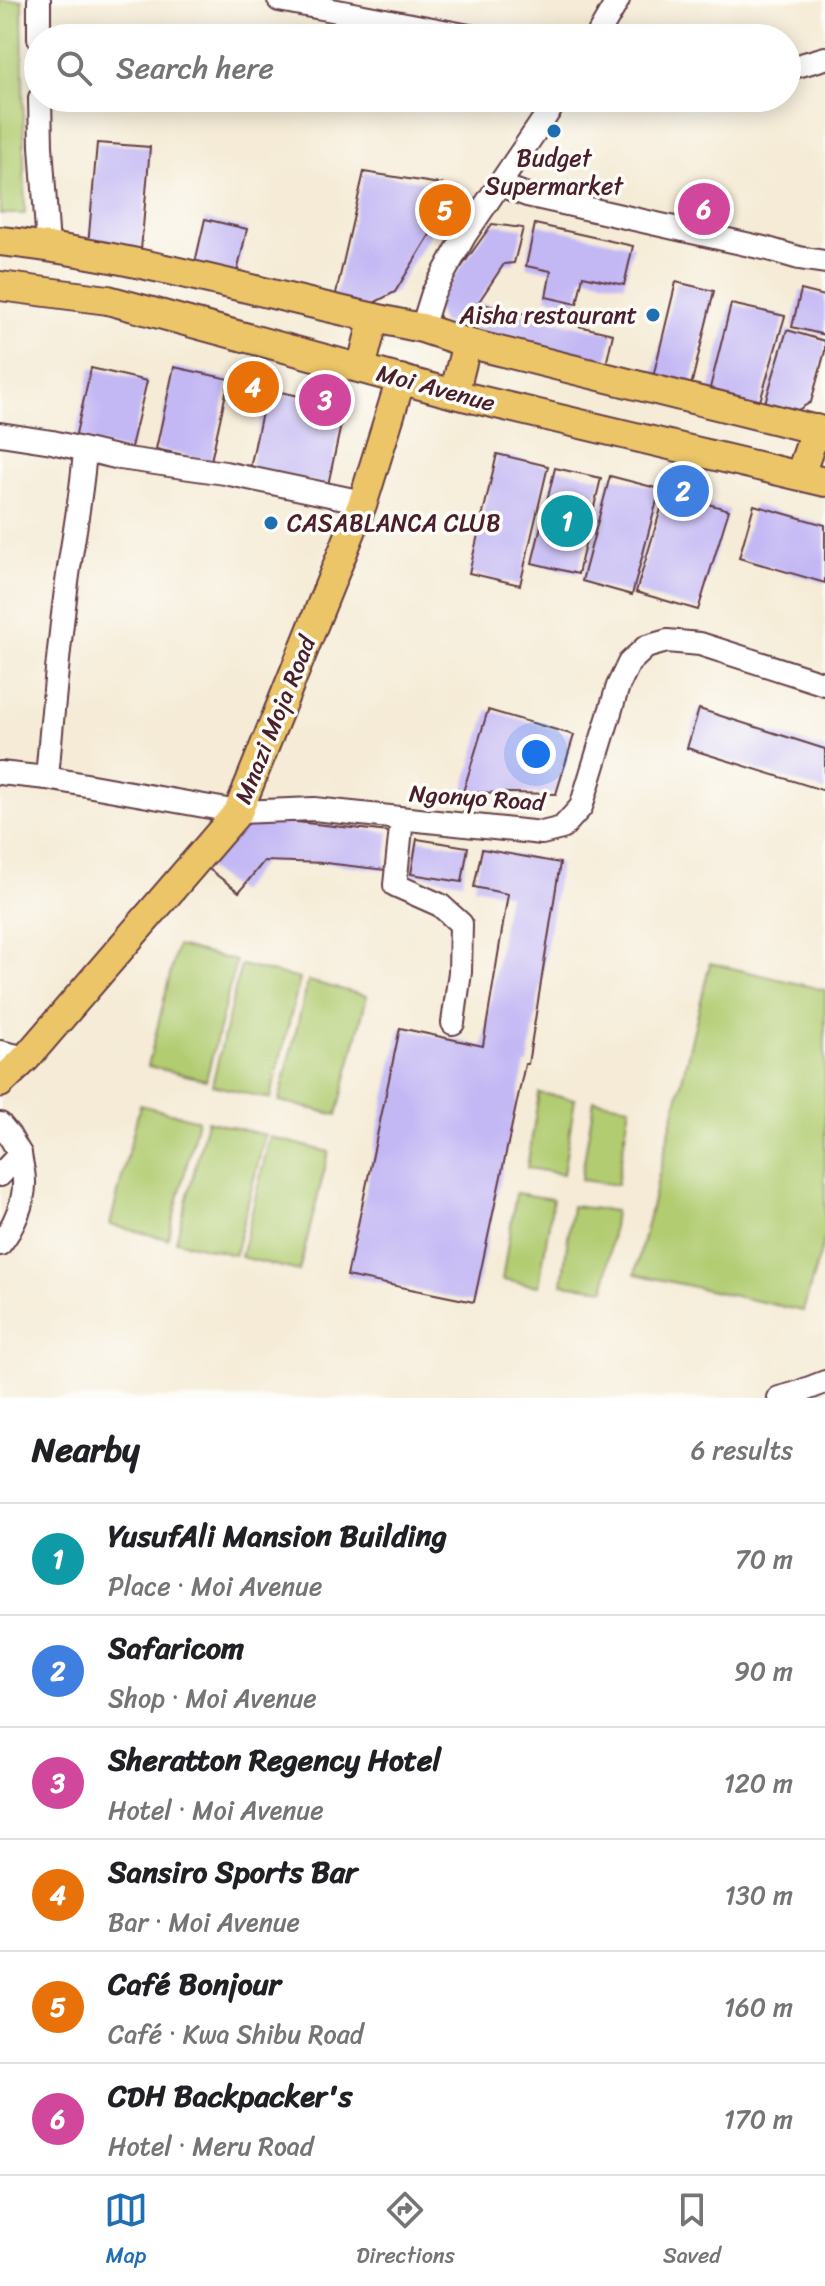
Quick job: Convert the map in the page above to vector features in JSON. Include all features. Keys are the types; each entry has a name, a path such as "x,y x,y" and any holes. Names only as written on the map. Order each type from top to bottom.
{"main road":[{"path":"0,241 109,256 422,328 467,343 820,430 813,478"},
{"name":"Moi Avenue","path":"0,286 108,300 454,394 813,478"},
{"path":"361,368 374,318"},
{"path":"454,394 467,343"},
{"name":"Mnazi Moja Road","path":"0,1083 13,1055 238,812 363,502 401,379"}],"street":[{"path":"39,0 39,24"},
{"path":"279,0 406,24"},
{"path":"604,24 618,0"},
{"path":"801,65 825,58"},
{"path":"40,112 48,246"},
{"path":"422,328 433,293 465,235 549,112"},
{"path":"500,185 527,195 825,262"},
{"path":"0,434 225,473 363,502"},
{"path":"47,778 56,671 82,494 85,451"},
{"name":"Ngonyo Road","path":"0,773 47,778 238,812 314,809 542,833 562,828 581,807 618,686 629,663 646,647 667,641 700,644 825,684"},
{"path":"402,819 395,885 440,905 461,924 460,972 453,1023"},
{"path":"0,1124 20,1154 25,1183 19,1209 0,1244"},
{"path":"0,1175 20,1154"},
{"path":"779,1398 825,1383 822,1398"}],"green space":[{"path":"0,0 22,0 25,214 0,214"},
{"path":"177,946 236,961 206,1080 148,1066"},
{"path":"710,963 825,990 825,1237 803,1311 635,1274"},
{"path":"241,965 300,979 270,1099 212,1085"},
{"path":"308,981 367,996 337,1115 279,1101"},
{"path":"539,1093 575,1099 563,1174 527,1168"},
{"path":"594,1100 630,1106 617,1185 581,1180"},
{"path":"140,1105 198,1120 168,1239 110,1225"},
{"path":"207,1121 265,1135 235,1255 176,1241"},
{"path":"270,1137 329,1152 299,1271 241,1257"},
{"path":"516,1193 553,1199 539,1286 502,1280"},
{"path":"572,1206 615,1211 605,1289 562,1284"}],"building":[{"path":"97,143 150,147 141,250 88,246"},
{"path":"364,172 459,187 395,292 360,310 334,302"},
{"path":"205,219 247,229 236,277 194,267"},
{"path":"492,224 523,228 514,263 504,264 478,303 613,334 606,365 442,322 435,304"},
{"path":"535,224 633,246 624,285 583,276 577,304 546,297 551,271 526,266"},
{"path":"676,282 714,291 691,386 653,377"},
{"path":"801,290 825,296 825,335 792,327"},
{"path":"731,304 785,316 758,408 708,396"},
{"path":"787,330 825,341 811,402 788,416 763,409"},
{"path":"174,367 229,379 211,461 156,449"},
{"path":"91,368 147,381 130,451 75,438"},
{"path":"267,389 345,406 328,485 250,468"},
{"path":"497,454 548,466 520,585 469,573"},
{"path":"555,468 601,478 578,574 532,563"},
{"path":"610,476 660,489 632,595 582,581"},
{"path":"666,492 729,510 698,610 636,592"},
{"path":"754,505 825,525 825,583 739,558"},
{"path":"699,709 825,749 825,791 687,748"},
{"path":"488,710 574,735 556,794 463,792"},
{"path":"287,821 389,832 385,870 326,863 264,861 239,892 205,866 232,830 250,823"},
{"path":"417,839 468,847 462,882 411,874"},
{"path":"482,849 560,863 528,1064 525,1064 474,1302 347,1276 400,1028 483,1046 508,894 474,887"}],"place":[{"name":"Budget Supermarket","path":"554,131"},
{"name":"CDH Backpacker's","path":"704,209"},
{"name":"Café Bonjour","path":"445,210"},
{"name":"Aisha restaurant","path":"653,315"},
{"name":"Sansiro Sports Bar","path":"253,387"},
{"name":"Sheratton Regency Hotel","path":"325,400"},
{"name":"Safaricom","path":"683,491"},
{"name":"YusufAli Mansion Building","path":"567,521"},
{"name":"CASABLANCA CLUB","path":"271,523"}]}
